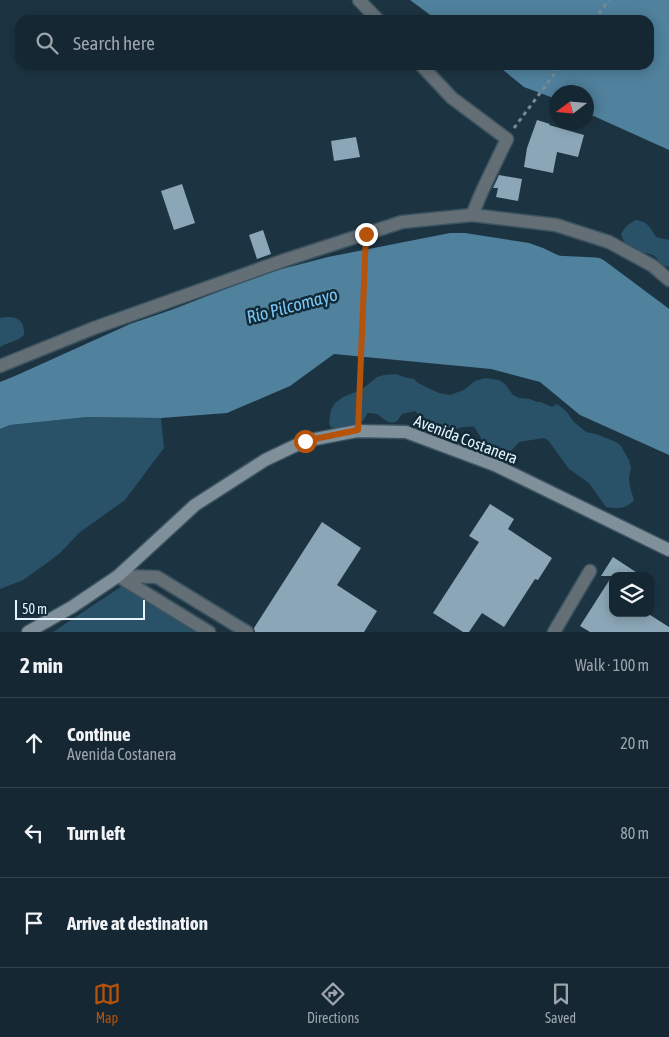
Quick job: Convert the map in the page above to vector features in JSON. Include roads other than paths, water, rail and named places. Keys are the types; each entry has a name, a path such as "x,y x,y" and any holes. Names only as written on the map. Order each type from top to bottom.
{"street":[{"path":"359,0 373,15"},
{"path":"426,70 452,98 507,139 472,215"},
{"path":"0,366 94,328 282,261 402,222 472,215 556,224 609,242 653,266 669,280"},
{"name":"Avenida Costanera","path":"28,632 72,607 118,576 195,505 264,460 305,441 358,430 406,432 497,466 669,550"},
{"path":"554,632 590,571"},
{"path":"118,576 209,632"},
{"path":"118,576 157,577 247,632"}],"water":[{"path":"410,0 669,0 669,150 594,116 594,85 549,85 549,96 524,87 503,70 654,70 654,15 430,15"},
{"path":"450,233 465,233 529,243 543,248 595,273 604,282 612,286 651,302 669,318 669,455 580,415 540,382 491,369 334,354 290,386 227,413 161,418 87,417 10,425 0,429 0,382 130,324 270,272 328,257"}],"waterway":[{"name":"Río Pilcomayo","path":"553,271 595,273 669,328"}]}
